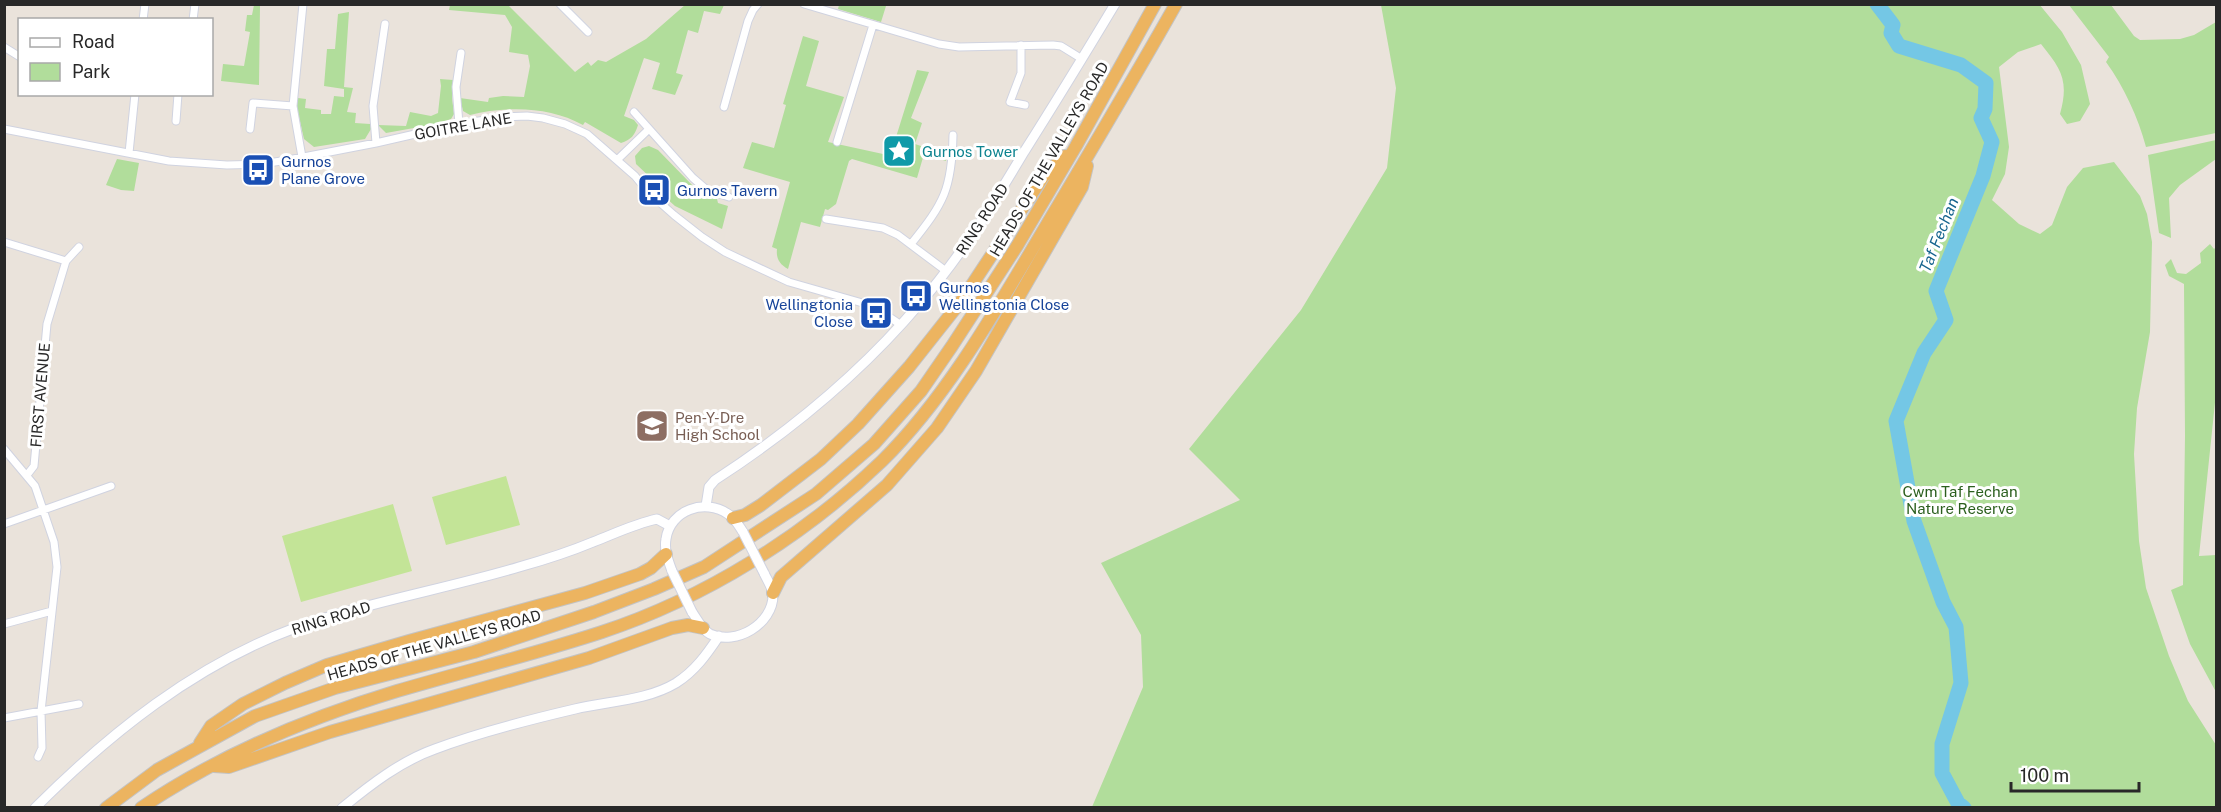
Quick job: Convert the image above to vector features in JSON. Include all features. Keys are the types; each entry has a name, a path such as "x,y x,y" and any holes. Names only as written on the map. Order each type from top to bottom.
{"highway":[{"name":"HEADS OF THE VALLEYS ROAD","path":"106,807 157,770 255,716 335,688 474,652 594,612 654,589 704,567 816,494 873,444 921,391 989,291 1076,146 1155,4"},
{"name":"HEADS OF THE VALLEYS ROAD","path":"141,807 210,766 320,717 396,692 604,632 659,610 715,582 773,548 839,500 884,459 928,408 998,307 1090,154 1176,4"},
{"path":"734,518 745,515 770,499 821,459 858,424 909,367 962,300 1043,177 1076,146"},
{"path":"773,593 781,577 887,485 937,428 976,371 1082,187 1090,154"},
{"path":"198,746 211,726 243,704 327,665 409,640 585,593 640,574 651,568 666,554"},
{"path":"210,766 230,767 330,732 589,658 672,628 688,625 703,628"}],"street":[{"path":"302,157 293,106 303,4"},
{"path":"560,4 588,32"},
{"path":"724,108 748,21 758,4"},
{"path":"804,4 939,44 959,47 1053,45 1061,46 1082,59"},
{"name":"RING ROAD","path":"706,506 710,487 715,480 787,430 852,376 901,325 946,271 972,236 1115,4"},
{"path":"376,143 373,106 384,24"},
{"path":"837,142 873,25"},
{"path":"1021,45 1021,73 1010,102 1025,105"},
{"path":"4,47 18,56"},
{"path":"459,124 456,87 461,53"},
{"path":"129,153 135,96"},
{"path":"176,121 178,96"},
{"path":"250,129 253,103 293,106"},
{"path":"634,112 693,178 707,190 729,197"},
{"name":"GOITRE LANE","path":"4,129 169,161 217,165 261,164 376,143 459,124 505,117 543,118 565,124 587,134 618,160 674,215 724,252 789,282 873,306 901,325"},
{"path":"618,160 648,130"},
{"path":"911,244 935,215 944,198 952,165 953,135"},
{"path":"826,219 883,228 898,235 946,271"},
{"path":"4,242 66,261"},
{"name":"FIRST AVENUE","path":"27,476 34,466 47,324 66,261 79,247"},
{"path":"4,449 35,486 54,542 57,567 41,711 42,748 38,757"},
{"path":"4,524 111,486"},
{"path":"706,506 717,508 734,518 773,593 771,606 760,624 748,632 733,637 719,636 703,628 692,612 666,554 666,538 670,526 683,512 706,506"},
{"name":"RING ROAD","path":"35,807 147,709 184,683 248,648 294,628 528,564 634,525 657,519 670,526"},
{"path":"4,624 52,611"},
{"path":"342,807 368,787 433,750 526,721 577,708 636,698 675,683 700,664 719,636"},
{"path":"4,718 79,704"}],"green space":[{"name":"Cwm Taf Fechan Nature Reserve","path":"2039,4 2062,32 2081,65 2090,104 2080,121 2067,124 2060,114 2064,93 2062,76 2041,44 2018,52 1999,67 2009,147 2005,174 1992,200 2019,224 2040,234 2052,225 2067,187 2083,168 2114,162 2140,196 2147,214 2152,242 2150,332 2137,408 2134,454 2139,541 2146,588 2169,656 2188,701 2216,745 2216,807 1092,807 1143,687 1141,635 1101,563 1240,500 1189,449 1301,310 1387,168 1396,88 1381,5"},
{"path":"254,5 260,6 259,85 221,81 223,64 244,66 250,32 245,31 247,15 252,15"},
{"path":"450,5 508,5 575,72 588,62 591,66 598,60 606,62 646,39 685,5 724,5 720,14 704,11 698,33 688,30 676,73 683,75 675,95 652,89 660,63 644,58 624,116 634,120 638,125 632,137 621,143 585,122 583,125 542,111 513,109 470,115 463,111 460,98 488,102 489,98 503,96 524,97 530,66 528,55 509,52 512,27 505,15 449,10"},
{"path":"839,5 886,6 881,22 838,9"},
{"path":"2069,5 2111,5 2134,36 2140,40 2180,39 2194,35 2216,22 2216,133 2146,147 2130,103 2106,62 2109,57"},
{"path":"349,12 344,87 353,88 347,112 356,113 355,123 370,124 371,129 365,139 314,147 304,139 296,104 298,98 306,99 305,108 321,110 321,114 331,114 334,96 344,97 344,89 324,86 327,49 335,49 338,14"},
{"path":"803,36 819,41 806,86 844,97 828,142 883,154 889,135 896,137 917,70 929,72 911,118 922,123 915,144 945,154 946,161 924,154 917,178 852,159 849,161 836,204 828,210 825,209 820,227 801,222 788,269 779,260 777,249 772,247 790,182 743,168 752,142 774,148 786,105 783,104"},
{"path":"440,79 453,80 454,114 451,119 386,133 378,125 406,126 410,112 431,116 438,113"},
{"path":"2216,140 2216,159 2180,185 2169,198 2171,238 2159,233 2148,155"},
{"path":"649,146 658,150 695,188 717,199 718,203 728,206 722,229 675,206 656,189 654,181 636,164 635,156 642,148"},
{"path":"117,159 139,163 134,191 106,185"},
{"path":"2210,244 2214,249 2216,247 2216,393 2199,556 2216,555 2216,692 2190,644 2171,590 2183,585 2184,284 2169,276 2165,265 2171,259 2177,273 2186,274 2201,263 2200,253"},
{"path":"506,476 520,525 446,545 432,497"},
{"path":"393,504 412,571 301,602 282,536"}],"waterway":[{"name":"Taf Fechan","path":"1877,4 1893,25 1891,33 1899,46 1961,65 1986,83 1985,109 1981,118 1992,142 1983,176 1936,291 1946,320 1924,353 1896,421 1914,521 1943,602 1956,627 1961,683 1942,744 1942,773 1958,803 1964,808"}],"place":[{"name":"Gurnos Tower","path":"899,151"},
{"name":"Gurnos Plane Grove","path":"258,170"},
{"name":"Gurnos Tavern","path":"654,190"},
{"name":"Gurnos Wellingtonia Close","path":"916,296"},
{"name":"Wellingtonia Close","path":"876,313"},
{"name":"Pen-Y-Dre High School","path":"652,426"}]}
